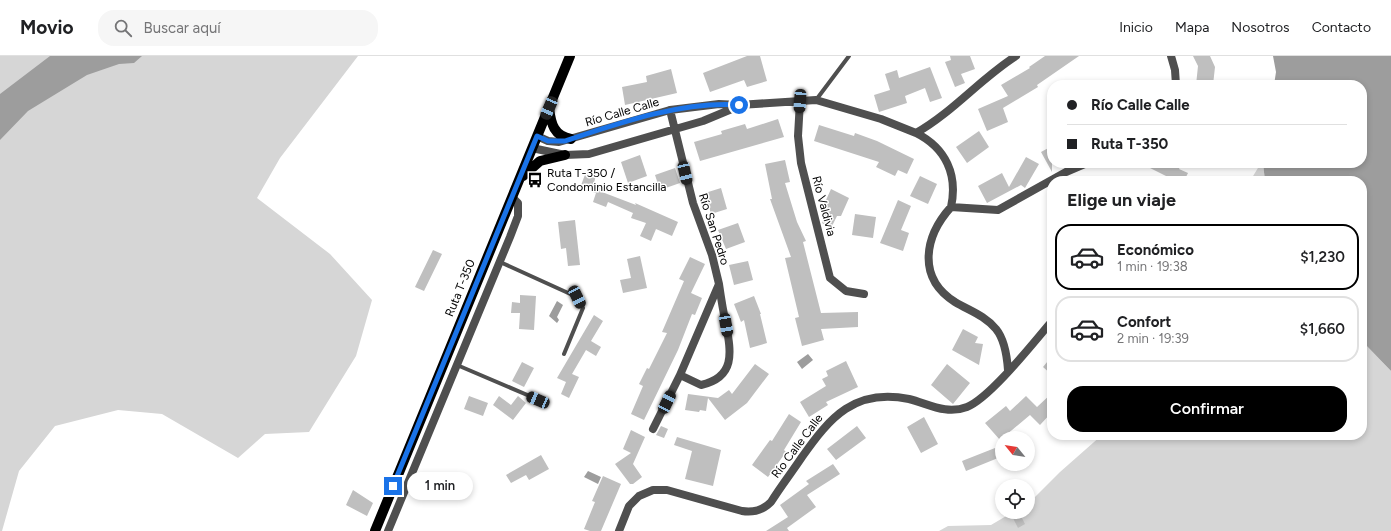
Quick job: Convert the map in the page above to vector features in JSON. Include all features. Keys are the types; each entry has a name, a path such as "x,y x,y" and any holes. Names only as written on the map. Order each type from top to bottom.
{"main road":[{"name":"Ruta T-350","path":"375,531 570,56"},
{"path":"549,108 551,122 556,132 566,138 571,139"},
{"path":"519,180 540,161 565,156"}],"street":[{"path":"916,133 936,122 994,70 1016,56"},
{"path":"1171,56 1175,70 1176,80"},
{"name":"Río Calle Calle","path":"537,136 553,142 571,139 670,110 719,104 739,105 816,100 880,119 916,133 932,142 948,163 953,180 951,207"},
{"name":"Río Valdivia","path":"800,101 798,136 801,163 830,278 846,291 864,294"},
{"name":"Río Calle Calle","path":"532,148 565,156 589,154 702,121 739,105"},
{"name":"Río San Pedro","path":"670,110 692,203 712,255 719,284 731,352 728,365 716,379 701,385 680,375"},
{"path":"1059,176 1075,168"},
{"path":"1008,370 1006,352 997,330 982,316 949,297 938,286 930,272 928,261 931,240 939,222 951,207 998,210 1047,183"},
{"path":"388,531 518,216 518,203 512,196"},
{"name":"Río San Pedro","path":"654,428 680,375 719,284"},
{"name":"Río Calle Calle","path":"618,531 629,506 639,496 653,490 667,490 742,511 752,512 763,509 771,502 823,428 845,409 863,401 885,397 914,400 941,410 958,409 980,399 1047,327"}],"lane":[{"path":"816,100 849,56"},
{"path":"499,262 577,297 583,308 564,354"},
{"path":"456,365 538,400"}],"shaded area":[{"path":"0,56 358,56 280,158 257,198 330,254 372,300 356,356 309,432 265,434 238,458 162,414 118,410 55,426 19,471 2,531 0,531"},
{"path":"50,56 142,56 134,63 119,64 87,75 28,111 0,140 0,94"},
{"path":"1273,56 1391,56 1391,371 1367,346 1367,176 1264,176 1264,168 1367,168 1367,80 1275,80 1276,72"},
{"path":"1258,168 1264,168 1264,176 1253,176"},
{"path":"557,301 563,305 557,317 559,320 557,323 549,316"},
{"path":"1367,346 1391,371 1391,531 939,531 948,526 991,525 1001,519 1035,519 1035,497 1060,472 1096,440 1367,440"},
{"path":"808,354 813,360 802,369 797,362"},
{"path":"588,471 601,477 598,484 584,477"}],"building":[{"path":"747,56 760,56 767,81 747,87 744,80 710,92 703,73"},
{"path":"950,56 970,56 975,69 961,74 965,83 955,87 945,62 951,60"},
{"path":"1045,56 1079,56 1037,85 1038,87 1003,108 1008,122 987,131 978,109 1008,96 1001,85 1030,68 1029,67"},
{"path":"1193,56 1210,56 1215,67 1214,80 1197,80 1198,66"},
{"path":"930,67 942,98 930,102 925,88 905,96 907,103 879,112 874,95 890,90 885,74 897,70 899,78"},
{"path":"671,69 677,93 625,105 622,87 647,82 646,76"},
{"path":"778,119 784,137 700,161 694,142 722,134 721,131 745,124 747,129"},
{"path":"819,125 854,136 855,133 877,141 914,159 907,174 898,170 895,176 876,167 879,162 814,141"},
{"path":"979,131 989,147 967,163 956,147"},
{"path":"1047,149 1047,163 1041,152"},
{"path":"640,155 647,176 628,183 621,162"},
{"path":"1026,157 1039,164 1025,188 1021,185 987,203 978,186 1002,173 1009,187"},
{"path":"785,160 790,182 785,183 797,222 806,241 803,242 821,313 858,312 858,327 821,329 824,340 802,346 795,318 799,317 785,258 791,257 770,199 772,199 765,164"},
{"path":"675,168 680,183 660,190 655,175"},
{"path":"1150,168 1180,168 1188,173 1186,176 1166,176"},
{"path":"586,172 596,175 594,183 610,189 602,192 636,205 635,203 678,222 672,236 656,229 651,241 640,236 646,223 631,218 633,213 608,202 606,207 593,202 596,193 580,188"},
{"path":"920,176 937,184 928,204 910,196"},
{"path":"721,188 727,209 711,214 705,193"},
{"path":"831,189 849,198 841,216 837,216 831,228 822,223 827,211 822,209"},
{"path":"898,200 911,206 901,230 909,233 903,251 880,243"},
{"path":"855,214 876,217 873,238 852,235"},
{"path":"575,220 580,265 568,266 566,248 561,249 558,222"},
{"path":"738,223 745,242 726,249 718,230"},
{"path":"433,250 442,254 424,291 415,287"},
{"path":"640,256 647,288 623,293 620,280 631,278 627,259"},
{"path":"690,257 705,264 691,293 702,298 695,315 692,314 678,350 644,420 631,414 643,386 639,384 647,368 649,369 667,333 662,332 684,281 679,279"},
{"path":"748,261 753,280 734,285 729,265"},
{"path":"520,295 536,296 534,330 519,329 520,313 511,313 512,302 520,303"},
{"path":"754,296 761,314 767,343 750,348 744,320 741,322 734,304"},
{"path":"594,315 603,321 591,341 601,347 596,356 586,350 572,374 579,377 569,398 561,394 566,382 557,378"},
{"path":"963,329 978,337 975,343 983,344 979,365 952,350"},
{"path":"846,361 858,387 826,402 828,405 809,417 800,402 826,386 822,379 828,376 826,371"},
{"path":"522,362 534,368 524,387 512,381"},
{"path":"1047,362 1047,371 1043,367"},
{"path":"755,364 769,374 747,403 725,420 708,398 706,411 700,410 699,412 685,410 688,394 718,398 729,390 732,394"},
{"path":"947,364 970,383 953,404 931,385"},
{"path":"469,396 488,403 483,416 464,409"},
{"path":"499,396 511,405 518,396 526,403 513,420 493,405"},
{"path":"1026,396 1037,407 1047,398 1047,417 1040,425 1030,415 1011,431 995,431 995,434 985,423 1006,406 1010,411"},
{"path":"789,414 801,422 784,450 786,452 768,477 752,465 770,440 772,441"},
{"path":"924,417 938,444 921,453 907,427"},
{"path":"661,426 668,429 664,438 656,435"},
{"path":"857,426 866,438 836,460 827,449"},
{"path":"631,430 645,437 633,464 642,477 633,484 630,484 615,464 631,453 623,449"},
{"path":"677,437 721,450 713,486 685,479 692,451 674,445"},
{"path":"995,448 995,459 966,471 962,461"},
{"path":"541,455 549,469 529,480 526,475 511,483 506,475"},
{"path":"833,464 840,474 807,495 816,507 787,528 789,531 766,531 788,517 780,505 809,484 806,481"},
{"path":"603,476 621,484 601,531 590,531 584,529 595,502 592,501"},
{"path":"353,490 373,503 367,516 346,505"},
{"path":"1014,519 1022,519 1025,524 1018,528"}],"place":[{"name":"Ruta T-350 / Condominio Estancilla","path":"535,180"}],"route":[{"path":"393,486 537,136 548,141 559,142 670,110 719,104 739,105"}]}
